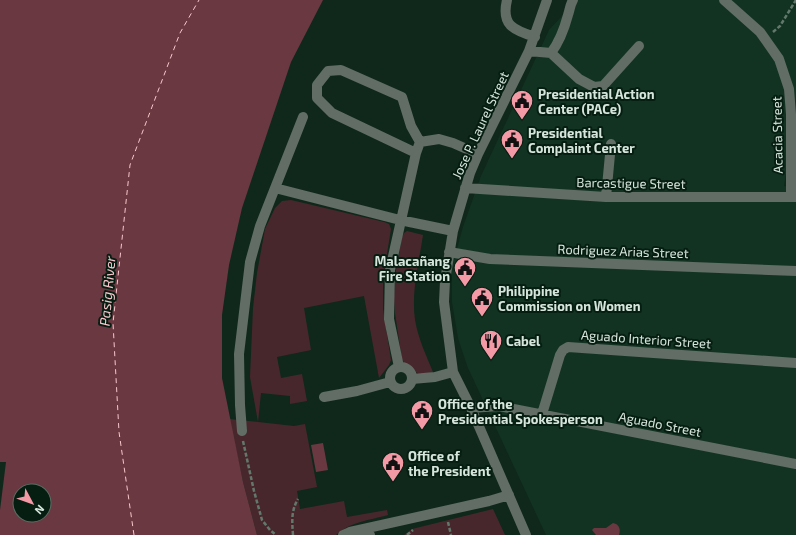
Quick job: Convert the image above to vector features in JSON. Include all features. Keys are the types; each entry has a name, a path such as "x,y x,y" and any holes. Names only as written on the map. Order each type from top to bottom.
{"street":[{"path":"507,0 505,8 506,19 515,29 535,37"},
{"name":"Jose P. Laurel Street","path":"526,535 471,408 453,372 444,302 445,281 452,232 465,188 478,154 530,51 547,0"},
{"path":"551,53 559,42 569,13 570,4 573,0"},
{"name":"Acacia Street","path":"724,0 760,32 779,59 789,88 793,197"},
{"path":"530,51 548,54 551,53 579,79 594,87 603,86 639,46"},
{"path":"416,153 332,113 317,98 317,85 328,71 341,70 402,97 410,126 420,142"},
{"path":"242,431 239,354 250,262 260,226 303,117"},
{"path":"420,142 439,140 446,141 478,154"},
{"path":"399,367 389,319 390,270 400,220 420,142"},
{"path":"606,197 611,144"},
{"path":"275,188 452,232"},
{"name":"Barcastigue Street","path":"465,188 606,197 793,197"},
{"name":"Rodriguez Arias Street","path":"449,252 490,259 796,271"},
{"name":"Aguado Interior Street","path":"542,414 560,355 563,350 568,347 796,362"},
{"path":"399,367 406,369 412,379 408,386 402,390 394,388 389,378 392,371 399,367"},
{"path":"412,379 436,377 453,372"},
{"path":"324,397 357,391 390,382"},
{"name":"Aguado Street","path":"471,408 499,406 796,464"},
{"path":"346,533 489,501 509,495"},
{"path":"346,533 370,535"}],"path":[{"path":"765,39 780,26 796,0"},
{"path":"242,431 244,451 262,520 276,535"},
{"path":"293,535 291,516 293,506 298,499"},
{"path":"448,522 451,535"}],"shaded area":[{"path":"577,0 796,0 796,112 784,186 796,187 796,535 546,535 468,368 458,338 452,302 452,267 463,227 481,176 549,30"},
{"path":"291,200 389,224 391,229 383,278 383,309 391,360 389,365 379,378 364,296 304,308 311,350 277,357 281,378 302,374 307,401 290,404 290,396 261,393 258,422 250,377 253,308 257,273 265,229 275,208 282,201"},
{"path":"407,231 423,235 416,277 414,309 418,333 433,372 424,374 412,371 402,360 395,313 395,276 402,237"},
{"path":"229,419 294,426 305,424 317,487 297,491 300,509 344,501 347,517 387,510 388,515 354,524 336,535 257,535"},
{"path":"493,509 505,535 404,535 412,529"}],"water":[{"name":"Pasig River","path":"0,0 323,0 291,62 242,208 229,265 222,315 222,378 243,482 257,535 0,535 0,510 6,462 0,462"},
{"path":"323,443 328,470 316,472 311,445"},
{"path":"613,523 617,524 619,527 619,535 596,535 592,530 594,528 606,528"}],"ferry route":[{"path":"134,535 119,432 113,323 130,165 180,33 199,0"}],"place":[{"name":"Presidential Action Center (PACe)","path":"522,120"},
{"name":"Presidential Complaint Center","path":"512,160"},
{"name":"Malacañang Fire Station","path":"465,288"},
{"name":"Philippine Commission on Women","path":"482,318"},
{"name":"Cabel","path":"491,360"},
{"name":"Office of the Presidential Spokesperson","path":"422,430"},
{"name":"Office of the President","path":"393,482"}]}
